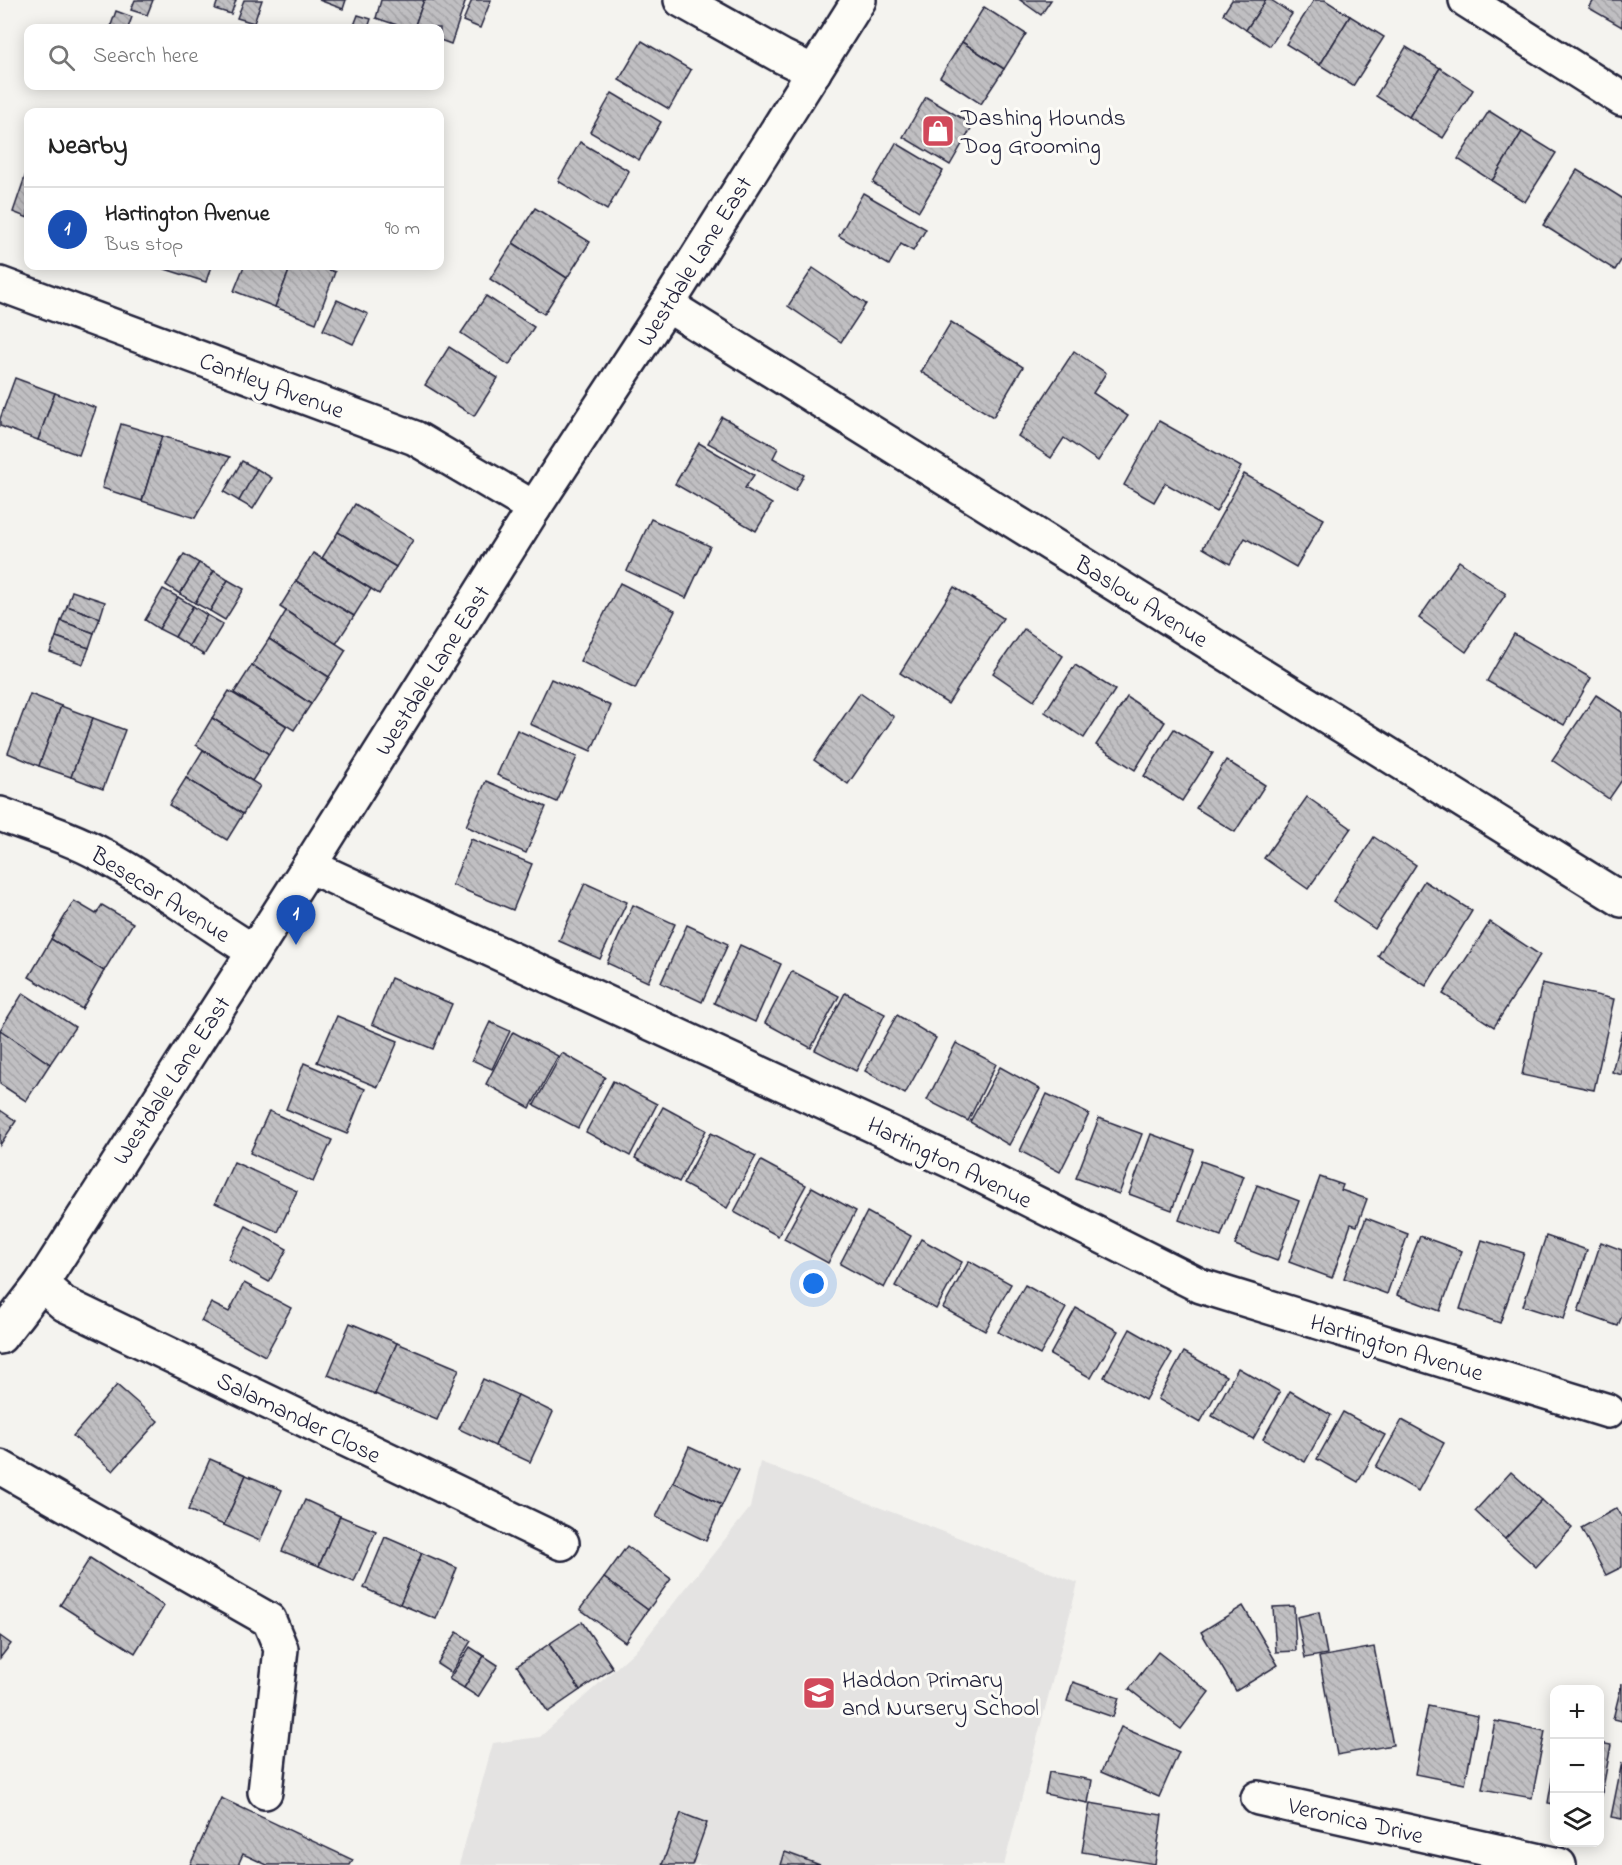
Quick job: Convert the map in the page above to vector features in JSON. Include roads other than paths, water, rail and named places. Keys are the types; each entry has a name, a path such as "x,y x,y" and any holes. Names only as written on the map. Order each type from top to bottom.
{"street":[{"path":"681,0 814,72"},
{"name":"Westdale Lane East","path":"0,1337 40,1284 309,866 534,508 667,305 859,0"},
{"path":"1466,0 1622,99"},
{"name":"Cantley Avenue","path":"0,284 415,438 534,508"},
{"name":"Baslow Avenue","path":"667,305 1619,899"},
{"name":"Besecar Avenue","path":"0,814 72,840 101,854 149,882 253,951"},
{"name":"Hartington Avenue","path":"309,866 966,1168 1201,1286 1608,1412"},
{"name":"Salamander Close","path":"40,1284 64,1304 562,1543"},
{"path":"0,1467 269,1620 281,1649 266,1792"},
{"name":"Veronica Drive","path":"1258,1798 1559,1865"}],"place":[{"name":"Dashing Hounds Dog Grooming","path":"938,131"},
{"name":"Hartington Avenue","path":"296,945"},
{"name":"Haddon Primary and Nursery School","path":"819,1693"}]}
